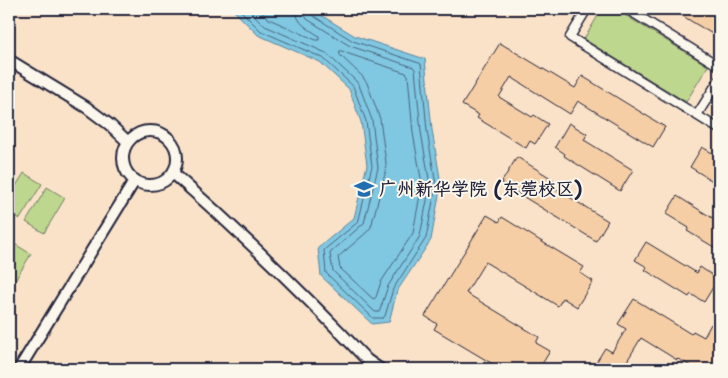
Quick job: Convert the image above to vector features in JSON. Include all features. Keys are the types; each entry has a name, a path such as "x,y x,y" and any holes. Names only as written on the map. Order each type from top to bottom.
{"street":[{"path":"587,9 570,37 719,129"},
{"path":"627,9 719,66"},
{"path":"9,60 86,107 110,125 128,142"},
{"path":"697,115 719,80"},
{"path":"149,130 167,136 175,145 177,151 177,162 173,173 169,178 158,184 147,185 135,180 124,166 123,153 128,142 137,134 149,130"},
{"path":"173,173 212,207 367,360 380,369"},
{"path":"19,369 135,180"}],"shaded area":[{"name":"广州新华学院 (东莞校区)","path":"9,9 719,9 719,369 9,369"}],"green space":[{"path":"602,9 615,9 708,66 686,102 584,39"},
{"path":"24,173 42,184 20,219 9,212 9,197"},
{"path":"47,187 65,198 44,233 26,222"},
{"path":"13,243 31,254 10,289 9,251"}],"water":[{"path":"232,9 311,9 355,36 425,59 432,130 441,184 431,240 397,291 389,322 372,324 321,276 318,248 354,218 367,165 361,122 349,89 320,62 258,35"}],"building":[{"path":"671,9 719,10 719,38"},
{"path":"500,43 575,88 582,76 665,127 653,147 578,101 570,114 511,77 499,97 532,117 534,115 548,124 535,144 530,141 526,148 477,118 479,115 462,105"},
{"path":"569,123 587,134 584,140 633,170 620,191 564,156 565,154 555,147"},
{"path":"702,147 719,157 719,185 690,167"},
{"path":"517,157 554,180 550,185 608,221 596,241 501,183"},
{"path":"677,196 719,222 719,250 687,231 689,228 666,214"},
{"path":"487,215 499,222 502,217 584,267 580,273 593,281 577,307 563,298 558,306 485,262 466,293 539,337 536,343 550,351 539,369 501,369 434,329 437,324 425,316"},
{"path":"646,242 697,273 700,267 718,279 704,302 691,294 689,297 645,270 647,267 635,260"},
{"path":"634,299 691,334 693,331 704,337 711,324 719,329 719,369 696,369 641,338 627,361 640,369 592,369 605,348 612,352 626,329 618,324"}],"place":[{"name":"广州新华学院 (东莞校区)","path":"364,189"}]}
